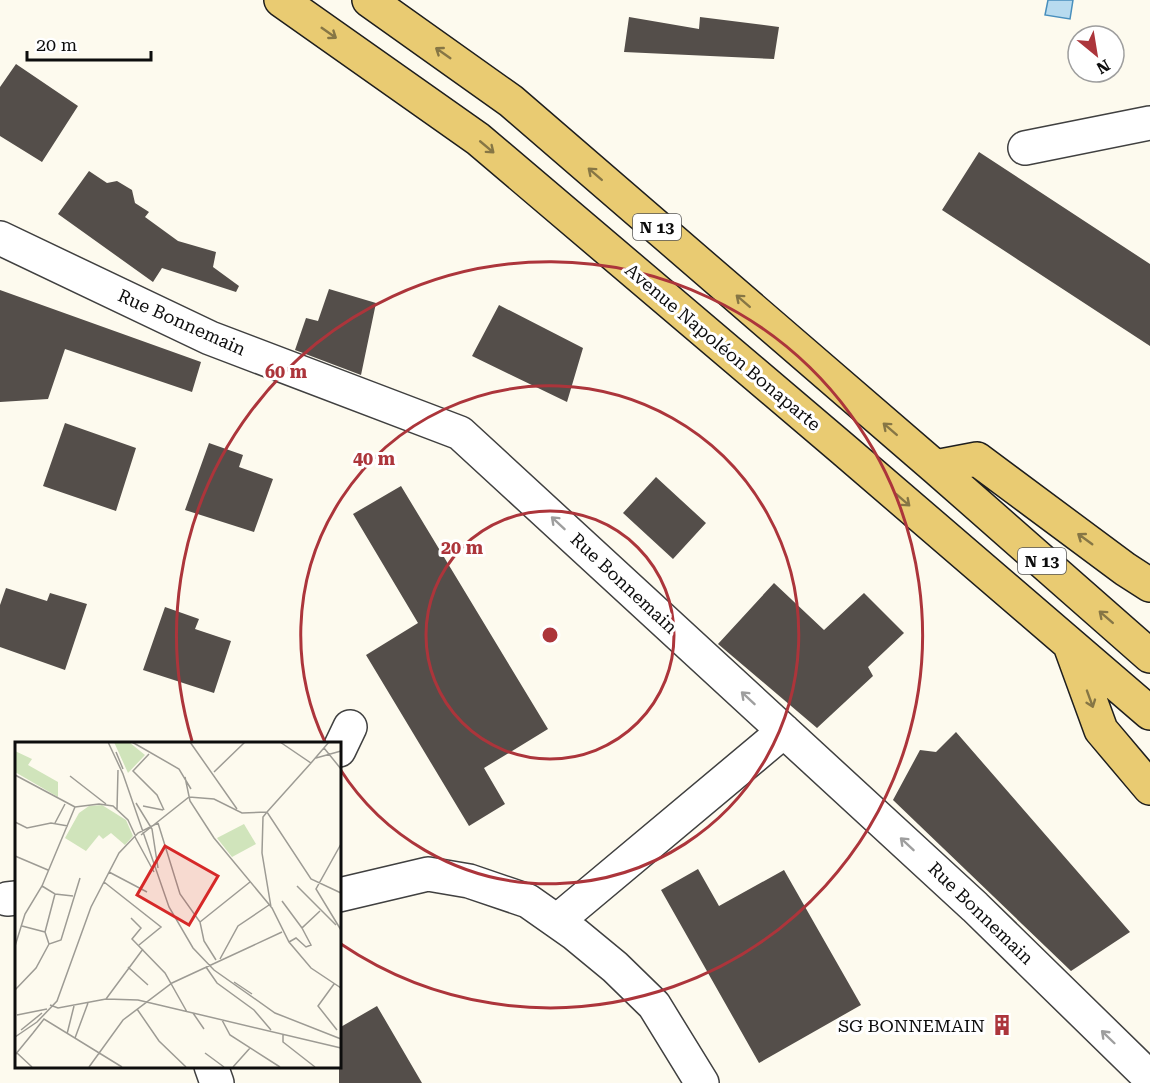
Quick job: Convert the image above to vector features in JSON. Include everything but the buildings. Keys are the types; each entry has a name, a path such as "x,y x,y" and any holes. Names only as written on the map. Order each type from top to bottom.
{"main road":[{"name":"Avenue Napoléon Bonaparte","path":"281,0 478,139 1150,713"},
{"name":"N 13","path":"369,0 511,101 1150,656"},
{"path":"935,467 977,459 1150,585"},
{"path":"1070,644 1101,730 1150,788"}],"street":[{"path":"1025,148 1150,123"},
{"name":"Rue Bonnemain","path":"0,238 210,338 460,433 975,907 1150,1078"},
{"path":"557,921 784,730"},
{"path":"340,895 428,874 469,881 528,901 615,967 654,1005 702,1083"},
{"path":"212,1068 217,1083"}],"water":[{"path":"1048,0 1073,0 1070,19 1045,15"}],"place":[{"name":"SG BONNEMAIN","path":"1002,1025"}]}
